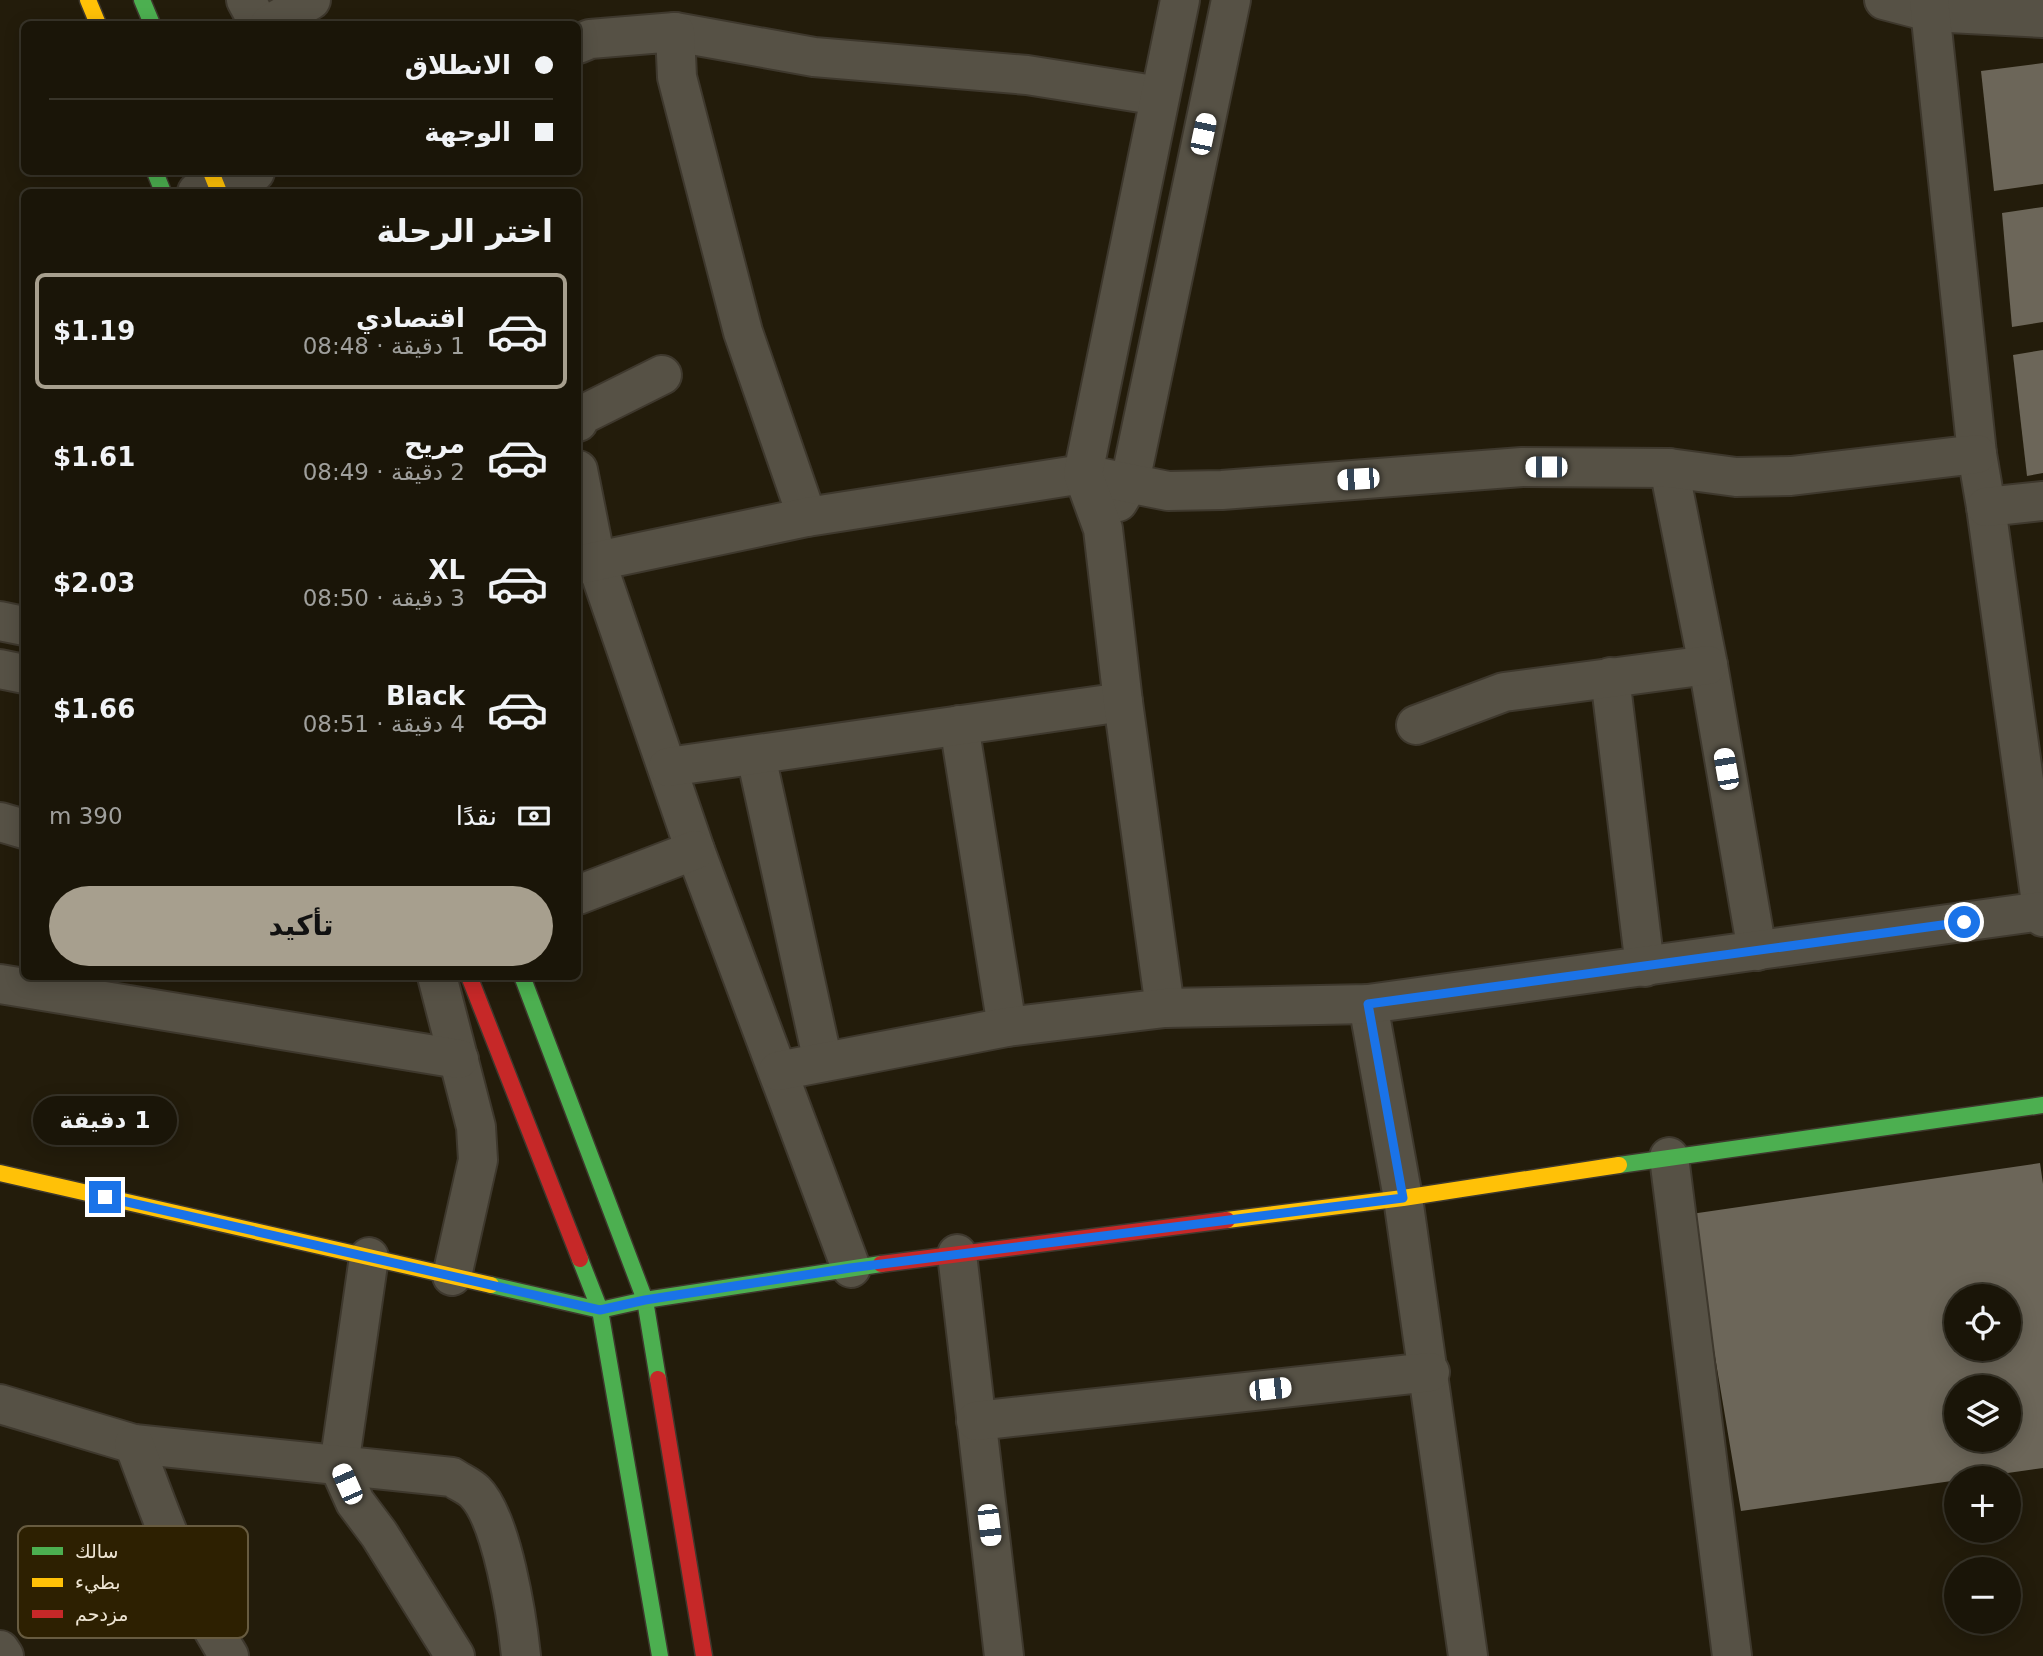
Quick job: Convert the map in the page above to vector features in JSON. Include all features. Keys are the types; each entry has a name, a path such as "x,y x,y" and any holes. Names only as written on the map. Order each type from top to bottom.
{"street":[{"path":"88,0 96,21"},
{"path":"142,0 151,21"},
{"path":"246,0 257,21"},
{"path":"275,21 311,0"},
{"path":"1165,1009 1123,702 1103,529 1083,474 1180,0"},
{"path":"1103,529 1130,482 1231,0"},
{"path":"1884,0 2043,18"},
{"path":"1930,6 1976,454 2038,851 2043,916"},
{"path":"581,43 602,38 675,32 814,57 1027,75 1160,96"},
{"path":"675,32 677,77 743,332 807,517"},
{"path":"211,186 246,175"},
{"path":"581,416 662,376"},
{"path":"587,563 807,517 1083,474 1168,491 1222,490 1522,467 1669,468 1736,477 1791,476 1976,454"},
{"path":"1669,468 1708,665 1757,951"},
{"path":"581,501 587,563 668,767 695,850 850,1268"},
{"path":"1986,507 2043,501"},
{"path":"0,621 21,625"},
{"path":"1416,725 1504,692 1708,665"},
{"path":"0,669 21,673"},
{"path":"1610,677 1645,967"},
{"path":"668,767 1123,702"},
{"path":"959,725 1007,1027"},
{"path":"756,756 823,1062"},
{"path":"0,822 21,828"},
{"path":"581,894 695,850"},
{"path":"778,1071 1007,1027 1165,1009 1368,1004 2042,911"},
{"path":"438,980 476,1127 478,1160 452,1276"},
{"path":"471,980 600,1310 660,1656"},
{"path":"524,980 645,1300 704,1656"},
{"path":"0,984 50,984 459,1059"},
{"path":"1368,1004 1403,1198 1430,1372 1468,1656"},
{"path":"0,1173 600,1310 645,1300 850,1268 1403,1198 1669,1157 2043,1105"},
{"path":"1669,1157 1732,1656"},
{"path":"957,1254 1004,1656"},
{"path":"369,1257 339,1466 355,1502 379,1534 455,1656"},
{"path":"976,1421 1430,1372"},
{"path":"0,1404 134,1444 452,1477 474,1490 491,1514 512,1595 521,1656"},
{"path":"134,1444 166,1526"},
{"path":"217,1638 229,1656"},
{"path":"0,1650 4,1656"}],"building":[{"path":"2043,63 2043,184 1994,191 1981,71"},
{"path":"2043,207 2043,322 2012,327 2002,213"},
{"path":"2043,350 2043,473 2027,476 2013,355"},
{"path":"2040,1163 2043,1184 2043,1468 2021,1471 2021,1466 1944,1466 1944,1482 1741,1511 1691,1214"}],"traffic: fast":[{"path":"142,0 151,21"},
{"path":"156,175 162,189"},
{"path":"524,980 645,1300 658,1379"},
{"path":"1619,1165 2043,1105"},
{"path":"580,1259 600,1310 660,1656"},
{"path":"491,1285 600,1310 645,1300 881,1264"}],"traffic: slow":[{"path":"88,0 97,21"},
{"path":"212,175 218,189"},
{"path":"1227,1220 1403,1198 1619,1165"},
{"path":"0,1173 491,1285"}],"traffic: jam":[{"path":"471,980 580,1259"},
{"path":"881,1264 1227,1220"},
{"path":"658,1379 704,1656"}],"route":[{"path":"105,1197 600,1310 645,1300 850,1268 1403,1198 1368,1004 1964,922"}]}
